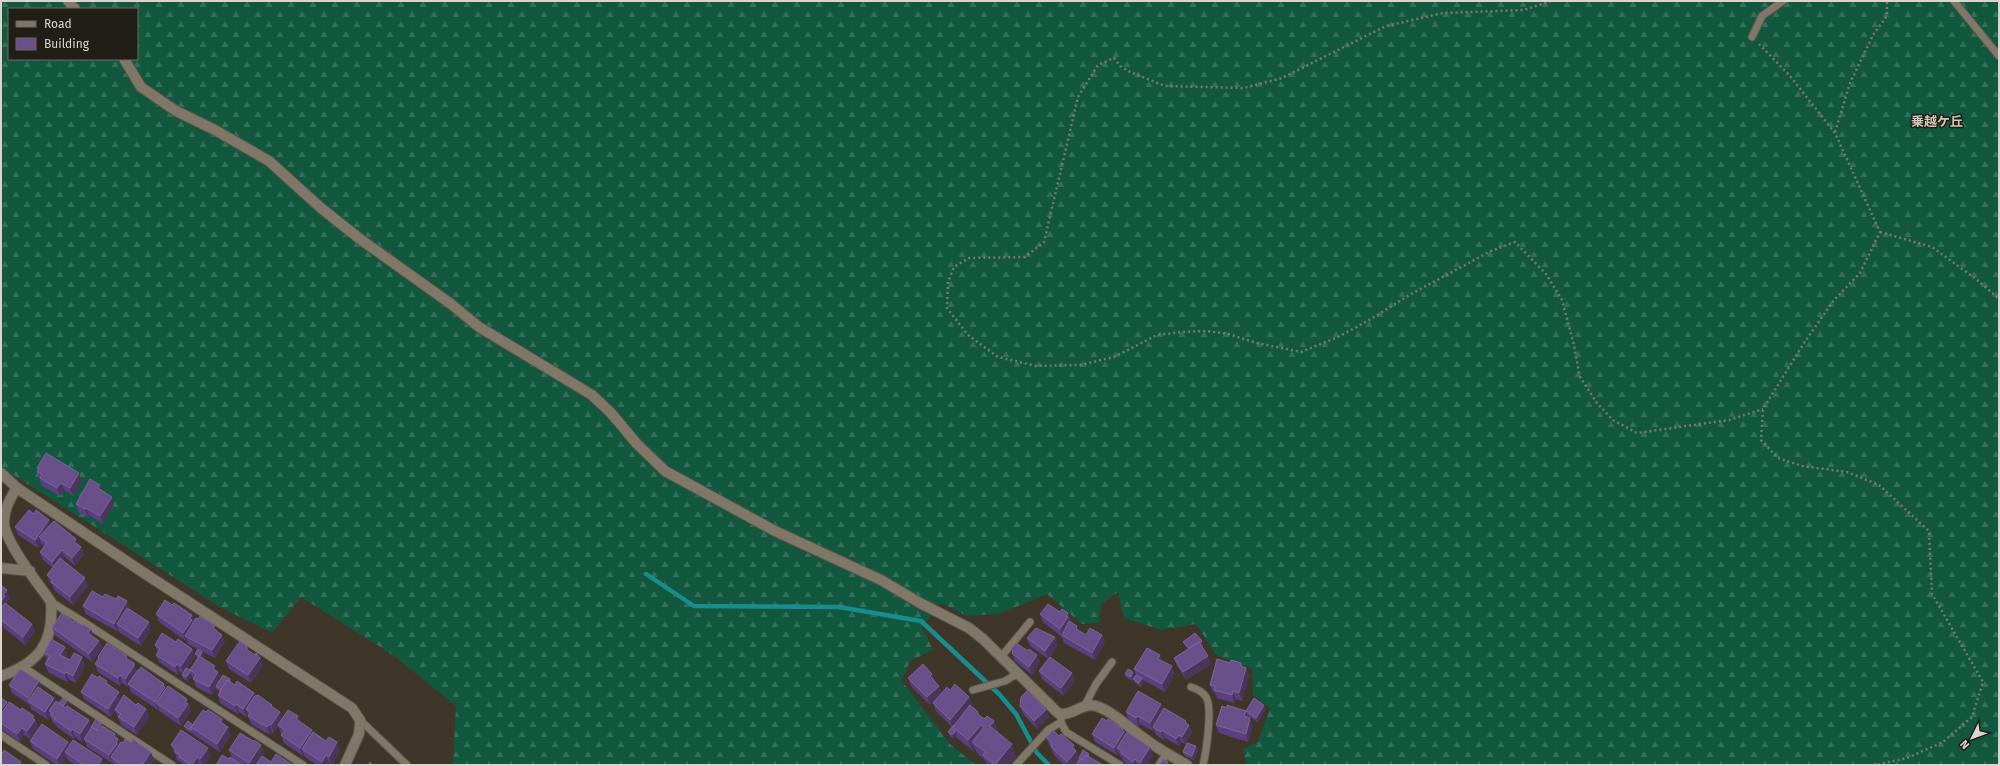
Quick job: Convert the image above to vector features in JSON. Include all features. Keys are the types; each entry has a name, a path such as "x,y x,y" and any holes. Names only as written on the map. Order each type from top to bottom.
{"street":[{"path":"125,60 141,87 176,112 214,130 269,161 327,212 360,238 428,286 479,327 592,395 611,413 637,444 665,471 768,528 880,580 920,604 969,628 983,639 1061,718 1085,705 1095,706 1110,713 1145,740 1188,765"},
{"path":"1,473 17,488 147,575 352,708 360,720 359,734 345,765"},
{"path":"1,676 23,667 36,658 47,639 52,613 51,602 10,541 4,523 8,500 17,488"},
{"path":"1,568 30,571"}],"lane":[{"path":"1752,37 1762,16 1783,1"},
{"path":"1954,1 1999,56"},
{"path":"51,602 303,765"},
{"path":"1001,657 1030,622"},
{"path":"1085,705 1096,684 1112,662"},
{"path":"23,667 172,765"},
{"path":"973,690 997,684 1016,674"},
{"path":"1191,687 1198,689 1207,698 1208,733 1203,765"},
{"path":"1016,765 1038,740 1061,718 1066,732 1120,765"},
{"path":"360,720 407,765"},
{"path":"1,735 46,765"},
{"path":"1159,765 1167,753"}],"path":[{"path":"1551,1 1524,10 1443,13 1386,26 1282,78 1244,88 1165,86 1130,72 1120,66 1114,58 1098,65 1078,97 1044,242 1025,257 969,258 954,267 948,282 947,308 968,335 998,357 1036,366 1080,365 1114,358 1157,335 1182,332 1207,331 1228,334 1257,343 1301,352 1338,337 1412,294 1491,251 1515,242 1546,274 1562,300 1574,345 1580,377 1597,403 1613,420 1637,433 1730,420 1763,409"},
{"path":"1835,133 1850,83 1873,35 1887,16 1887,1"},
{"path":"1752,37 1790,76 1835,133 1880,232 1932,248 1976,279 1999,299"},
{"path":"1876,765 1907,758 1943,742 1972,716 1983,682 1932,594 1930,531 1879,485 1847,472 1802,466 1778,458 1761,440 1763,409 1834,300 1860,273 1880,232"}],"green space":[{"path":"1,1 1999,1 1999,765 1247,765 1243,749 1258,742 1270,708 1253,695 1252,669 1216,655 1196,624 1161,630 1124,618 1118,592 1101,604 1099,623 1082,624 1047,594 999,614 967,616 941,603 922,627 933,650 910,661 902,681 950,744 976,765 453,765 456,706 393,655 301,597 272,633 220,607 1,467"}],"building":[{"path":"46,453 79,473 70,488 61,483 57,488 40,478 42,474 37,472 39,469 37,468"},
{"path":"90,479 100,485 98,488 112,497 100,516 76,504"},
{"path":"29,510 34,514 36,510 49,520 35,540 15,527"},
{"path":"54,521 76,539 74,542 81,547 72,558 62,550 52,562 40,552 47,543 39,537"},
{"path":"60,558 85,578 70,597 51,582 53,580 47,575"},
{"path":"1,585 7,590 3,595 5,596 1,602"},
{"path":"92,591 103,597 105,594 116,599 118,596 127,601 114,624 83,606"},
{"path":"165,600 172,605 174,603 192,615 190,618 192,620 183,633 156,614"},
{"path":"5,603 32,624 23,637 1,620 1,608"},
{"path":"1048,604 1060,612 1062,609 1068,613 1066,616 1068,617 1060,629 1040,614"},
{"path":"127,608 149,622 138,638 117,624"},
{"path":"62,613 73,622 75,620 82,626 83,624 91,629 88,633 99,641 89,654 52,627"},
{"path":"200,616 215,626 213,628 222,635 212,650 185,636 196,618 198,619"},
{"path":"1069,621 1077,626 1076,629 1086,635 1090,628 1102,635 1092,653 1062,635"},
{"path":"1036,628 1055,637 1045,651 1027,638"},
{"path":"162,633 176,642 178,639 192,649 181,666 177,664 175,667 156,655 160,649 155,645"},
{"path":"1195,633 1202,641 1189,648 1183,642"},
{"path":"51,639 65,647 60,655 70,660 74,653 82,657 73,676 66,672 65,674 45,664 50,656 44,653"},
{"path":"240,641 247,646 246,649 255,655 256,653 260,658 248,675 226,661"},
{"path":"1199,642 1208,656 1183,672 1174,658"},
{"path":"107,643 127,656 126,658 134,663 134,666 125,679 120,675 118,678 95,664"},
{"path":"1016,643 1028,651 1029,649 1037,655 1029,667 1012,653 1013,651 1011,649"},
{"path":"1147,648 1160,655 1158,659 1172,666 1162,684 1134,669"},
{"path":"198,649 202,652 200,656 195,654"},
{"path":"199,656 215,666 213,669 218,672 209,687 193,679 196,674 190,670"},
{"path":"1050,657 1072,673 1061,688 1039,671"},
{"path":"1217,659 1230,663 1231,660 1241,663 1241,666 1246,668 1239,693 1233,691 1232,695 1214,690 1215,686 1210,685"},
{"path":"923,664 932,674 930,676 939,686 927,697 908,678"},
{"path":"141,667 164,684 163,686 165,687 155,702 128,684"},
{"path":"186,668 190,670 190,672 186,677 182,675"},
{"path":"20,669 39,681 28,698 9,685"},
{"path":"1128,669 1133,672 1131,677 1125,674"},
{"path":"92,674 107,681 106,683 119,692 108,709 81,692"},
{"path":"223,675 230,679 229,681 227,680 221,690 216,686"},
{"path":"1136,675 1142,678 1139,683 1133,679"},
{"path":"227,680 235,685 237,681 254,693 243,709 236,704 235,706 218,695"},
{"path":"955,684 969,697 950,720 933,703 947,687 950,690"},
{"path":"168,686 187,699 185,702 188,704 178,718 156,703"},
{"path":"38,687 54,698 45,712 28,701"},
{"path":"1028,690 1046,710 1034,721 1020,706 1021,697"},
{"path":"1138,691 1161,704 1150,723 1138,716 1136,718 1126,712"},
{"path":"124,695 136,705 138,703 146,709 134,727 118,717 121,714 115,710"},
{"path":"258,695 280,712 271,725 269,724 267,727 248,716 250,712 246,709 255,696"},
{"path":"1,698 7,702 1,710"},
{"path":"63,698 67,701 63,706 59,703"},
{"path":"1254,698 1264,705 1256,718 1246,711"},
{"path":"56,701 89,720 80,734 72,729 71,731 50,715 52,713 49,711"},
{"path":"9,702 34,716 32,718 35,720 27,731 22,728 17,734 1,723 1,714"},
{"path":"970,705 984,719 987,716 994,721 990,726 1012,744 995,765 983,755 986,752 972,742 984,727 981,725 968,740 953,727"},
{"path":"1227,705 1246,711 1244,716 1250,718 1246,734 1216,725 1222,706 1227,708"},
{"path":"1164,708 1186,721 1185,723 1189,725 1182,737 1179,735 1176,739 1162,730 1161,732 1153,727"},
{"path":"203,710 206,712 208,710 222,719 220,722 228,727 217,744 191,727"},
{"path":"288,710 298,716 296,719 312,730 300,748 281,735 285,730 278,725"},
{"path":"1102,718 1107,721 1108,719 1123,729 1122,730 1124,732 1114,748 1092,734"},
{"path":"96,719 102,723 97,730 91,727"},
{"path":"188,721 193,725 191,730 184,726"},
{"path":"42,724 68,742 57,759 30,741"},
{"path":"954,725 953,727 955,732 952,735 948,732"},
{"path":"102,726 115,734 114,736 118,739 117,744 109,755 84,739 92,727 98,731"},
{"path":"181,730 208,748 200,759 197,757 192,765 179,757 180,755 175,752 176,749 171,745"},
{"path":"1053,730 1059,736 1061,734 1074,745 1072,747 1076,751 1067,762 1051,747 1052,743 1046,737"},
{"path":"313,732 326,741 329,737 337,742 329,757 326,755 322,762 302,749"},
{"path":"1127,732 1150,747 1140,763 1135,759 1133,762 1117,748"},
{"path":"240,733 261,745 249,763 229,750"},
{"path":"125,739 131,743 133,739 151,752 143,764 141,762 139,765 122,765 111,757 121,742 123,743"},
{"path":"73,740 102,759 98,765 84,765 65,752"},
{"path":"1187,743 1196,746 1192,756 1183,752"},
{"path":"4,750 21,762 19,765 1,765 1,755"},
{"path":"1083,750 1089,754 1082,760 1079,758"},
{"path":"276,754 291,764 256,765 262,756 271,762"},
{"path":"222,755 229,759 230,757 242,765 216,765"},
{"path":"1086,755 1103,765 1076,765 1080,758 1082,760"},
{"path":"1163,759 1168,762 1166,765 1159,765"}],"waterway":[{"path":"646,574 694,606 839,607 921,621 999,694 1016,714 1037,753 1049,765"}],"district":[{"name":"乗越ケ丘","path":"1937,121"}]}
